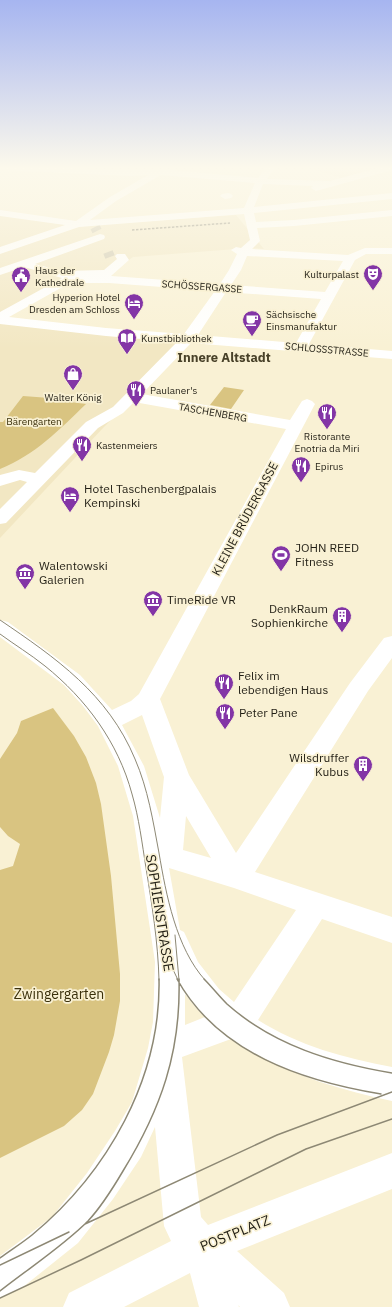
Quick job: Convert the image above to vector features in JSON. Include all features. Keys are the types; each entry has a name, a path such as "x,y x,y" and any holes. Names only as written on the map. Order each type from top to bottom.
{"street":[{"path":"0,250 69,227"},
{"path":"0,519 92,425 118,410 192,342 235,270 242,252 255,241 252,227"},
{"path":"0,272 24,264 98,234 105,254 96,270 71,272 57,270 51,264"},
{"path":"80,250 105,254 123,260 107,272 62,275 24,264 51,264 59,258 80,250"},
{"path":"230,250 350,258"},
{"path":"301,347 350,258 357,252 366,250 392,251"},
{"name":"SCHÖSSERGASSE","path":"0,317 62,282 75,279 109,279 329,296"},
{"name":"SCHLOSSSTRASSE","path":"0,320 192,342 301,347 392,355"},
{"path":"131,397 149,395"},
{"name":"TASCHENBERG","path":"131,397 295,426"},
{"name":"KLEINE BRÜDERGASSE","path":"108,722 139,707 148,700 307,404"},
{"path":"0,481 19,475 39,479"},
{"name":"SOPHIENSTRASSE","path":"0,627 72,680 108,722 131,766 160,858 161,907 170,962 169,1022 164,1048 147,1108 128,1144 100,1186 65,1230 5,1276"},
{"path":"236,876 354,698 358,688 392,643"},
{"path":"148,700 176,777 236,876"},
{"path":"176,777 160,858 236,876 392,930"},
{"path":"219,1307 193,1236 164,1048 216,1028 234,1023 242,1017 316,904"},
{"path":"161,907 178,956 198,988 234,1023 271,1046 306,1062 333,1072 392,1084"},
{"name":"POSTPLATZ","path":"83,1307 193,1236 392,1171"},
{"path":"193,1236 270,1307"}],"shaded area":[{"path":"0,227 246,227 264,249 249,248 133,257 106,277 71,280 3,316 23,321 194,337 103,428 0,538"}],"green space":[{"path":"224,387 244,390 231,409 210,405"},
{"name":"Bärengarten","path":"23,396 63,399 62,401 86,404 46,441 24,457 0,469 0,422 3,422"},
{"name":"Zwingergarten","path":"53,708 74,736 86,757 96,783 101,804 111,876 120,974 120,1001 114,1035 109,1052 93,1094 82,1110 64,1126 0,1158 0,870 13,866 20,844 8,836 0,827 0,759 17,733 21,721"}],"tunnel":[{"path":"95,227 97,231"},
{"path":"108,252 110,257"}],"tram line":[{"path":"0,620 41,649 78,679 95,696 124,736 140,770 147,793 165,886 174,920 187,952 195,967 205,980"},
{"path":"0,634 34,657 74,693 99,723 118,757 132,794 138,821 154,924 159,980"},
{"path":"175,935 179,980"},
{"path":"158,938 178,980"},
{"path":"204,979 227,1004 264,1031 304,1050 326,1058 392,1073"},
{"path":"0,1258 32,1235 59,1210 84,1182 106,1152 125,1120 140,1087 151,1052 157,1016 159,980"},
{"path":"85,1224 107,1197 119,1177 148,1125 158,1102 172,1055 179,1006 179,982"},
{"path":"179,982 194,1005 215,1026 239,1044 265,1059 322,1081 381,1094"},
{"path":"85,1224 277,1135 392,1092"},
{"path":"0,1298 81,1260 306,1149 392,1119"},
{"path":"0,1291 56,1249 85,1224"},
{"path":"0,1265 69,1232"}],"railway":[{"path":"132,230 174,227"}],"place":[{"name":"Kulturpalast","path":"373,291"},
{"name":"Haus der Kathedrale","path":"21,293"},
{"name":"Hyperion Hotel Dresden am Schloss","path":"134,320"},
{"name":"Sächsische Einsmanufaktur","path":"252,337"},
{"name":"Kunstbibliothek","path":"127,355"},
{"name":"Walter König","path":"73,391"},
{"name":"Paulaner's","path":"136,407"},
{"name":"Ristorante Enotria da Miri","path":"327,430"},
{"name":"Kastenmeiers","path":"82,462"},
{"name":"Epirus","path":"301,483"},
{"name":"Hotel Taschenbergpalais Kempinski","path":"70,513"},
{"name":"JOHN REED Fitness","path":"281,572"},
{"name":"Walentowski Galerien","path":"25,590"},
{"name":"TimeRide VR","path":"153,617"},
{"name":"DenkRaum Sophienkirche","path":"342,633"},
{"name":"Felix im lebendigen Haus","path":"224,700"},
{"name":"Peter Pane","path":"225,730"},
{"name":"Wilsdruffer Kubus","path":"363,782"}],"district":[{"name":"Innere Altstadt","path":"224,357"}]}
